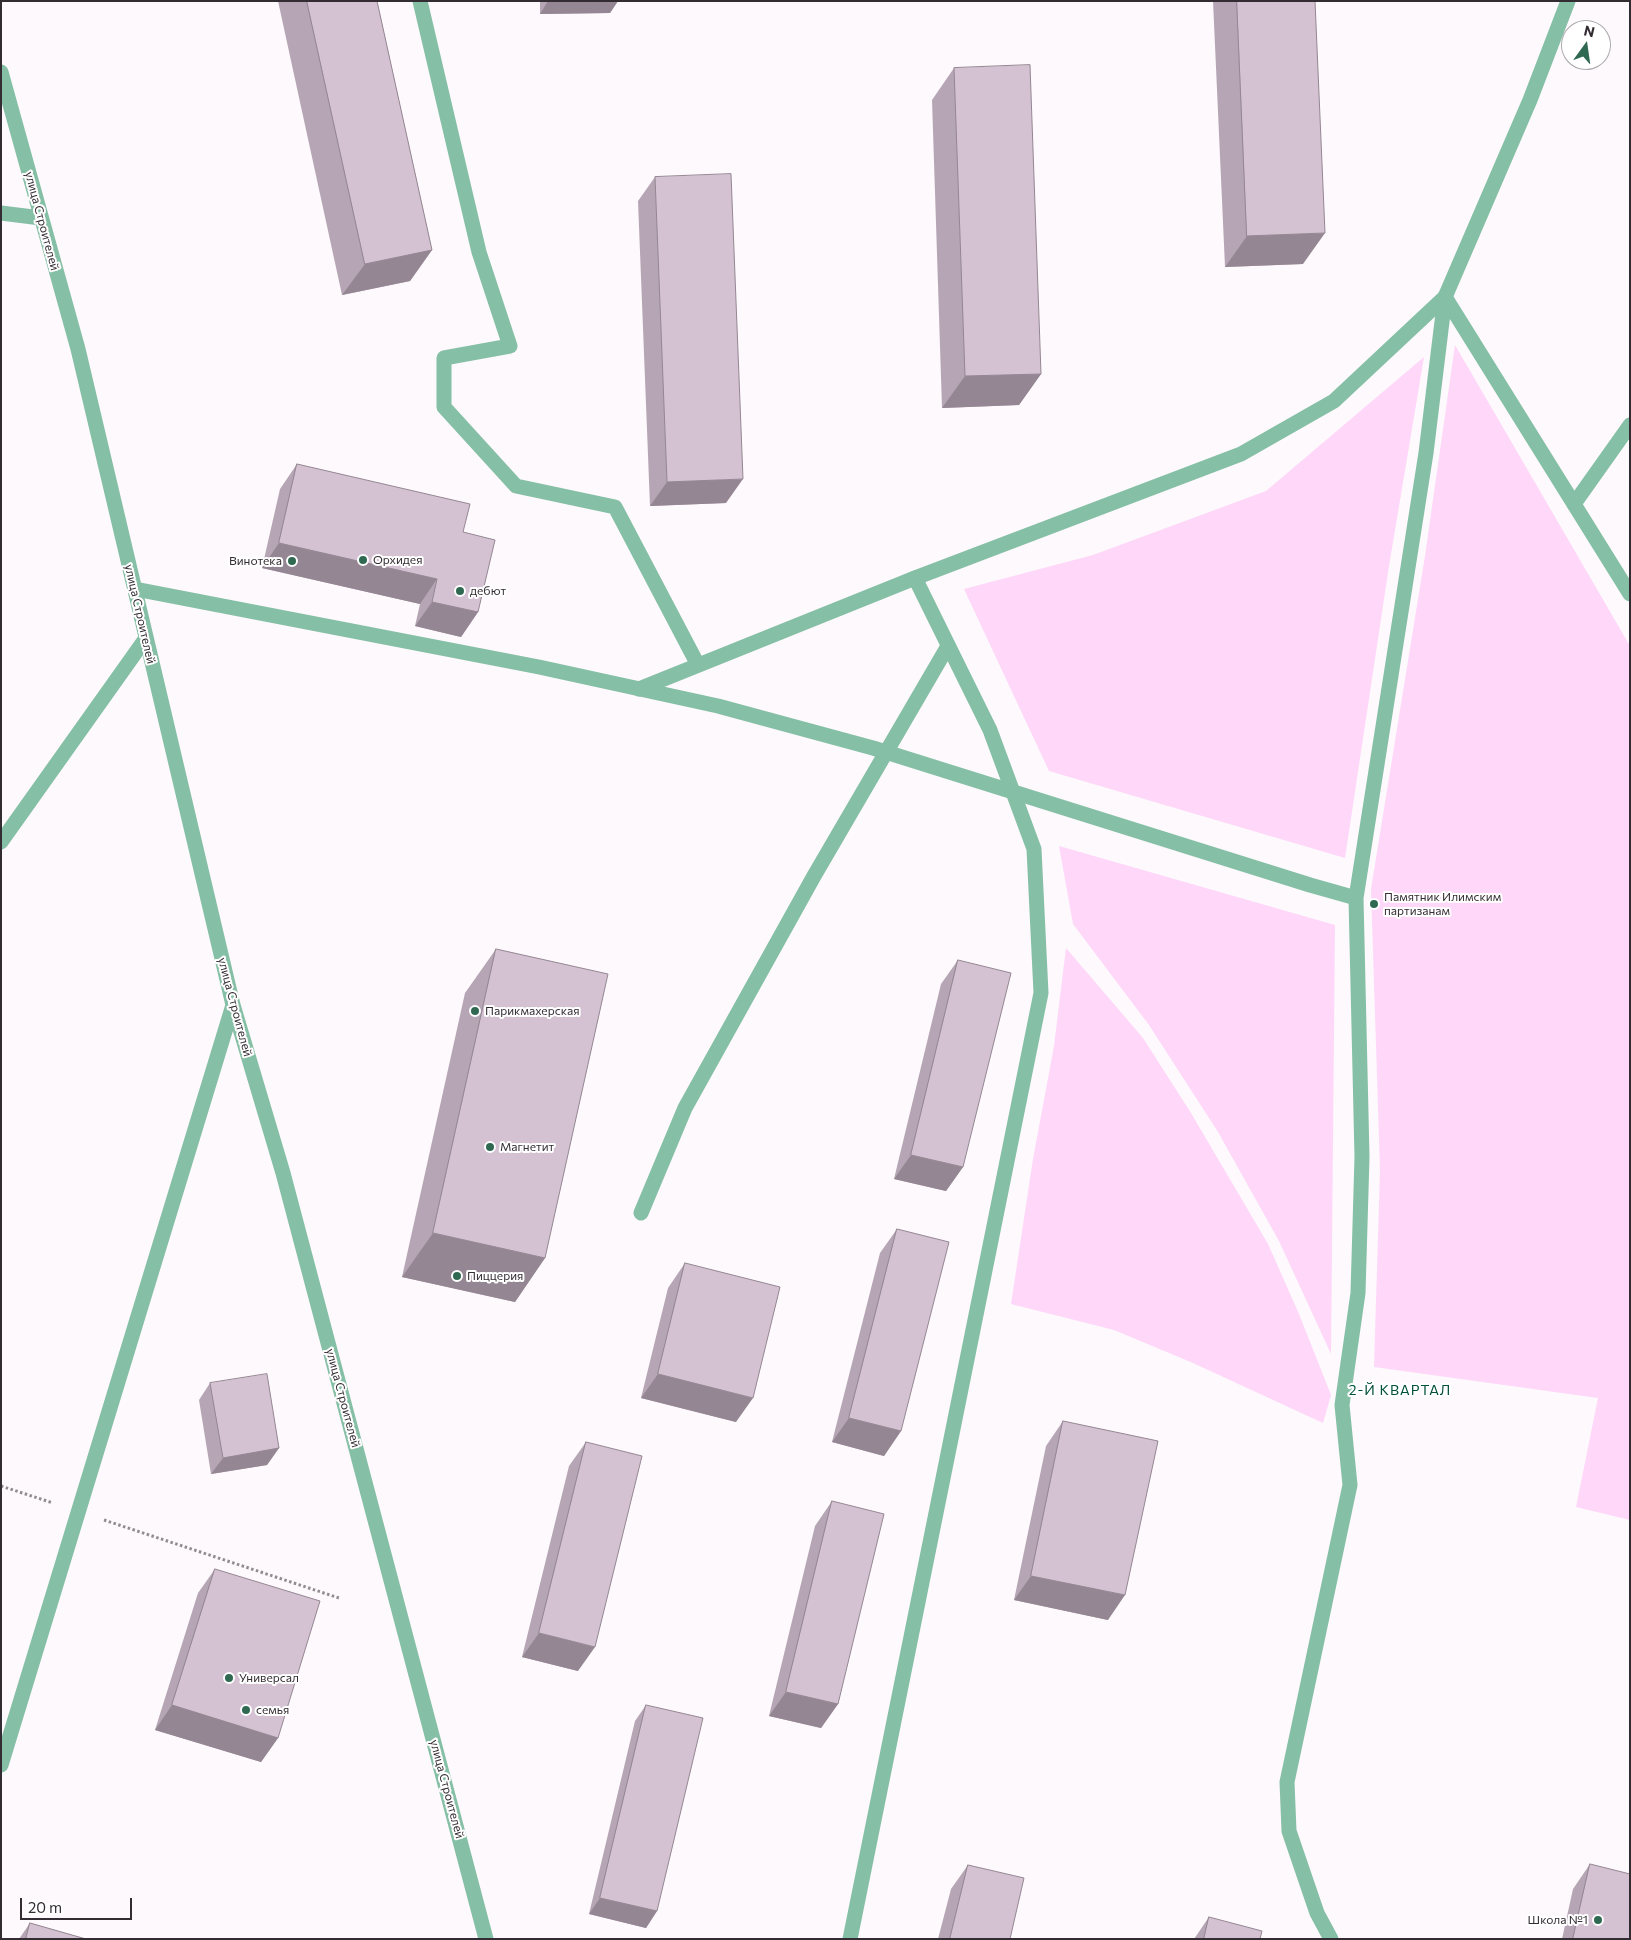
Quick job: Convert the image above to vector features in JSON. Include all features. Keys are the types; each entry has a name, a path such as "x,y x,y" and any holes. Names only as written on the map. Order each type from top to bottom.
{"street":[{"path":"420,1 479,252 510,346 444,358 444,407 516,486 615,507 698,665"},
{"path":"1331,1939 1318,1913 1289,1831 1287,1782 1350,1485 1342,1405 1358,1292 1362,1166 1356,898 1426,452 1445,298 1530,100 1568,1"},
{"name":"улица Строителей","path":"1,72 78,349 233,1005 283,1172 486,1939"},
{"path":"1,213 42,218"},
{"path":"639,689 915,578 1241,454 1334,401 1445,298"},
{"path":"1445,298 1630,594"},
{"path":"1574,504 1630,426"},
{"path":"850,1939 1041,993 1034,849 990,730 915,578"},
{"path":"135,589 282,619 456,650 718,706 886,752 1356,898"},
{"path":"1,842 146,638"},
{"path":"641,1213 685,1108 814,876 948,646"},
{"path":"1,1765 233,1005"}],"path":[{"path":"1,1486 339,1598"}],"shaded area":[{"path":"1455,345 1630,646 1630,1520 1576,1507 1598,1398 1374,1367 1380,1170 1371,889 1425,556"},
{"path":"1424,357 1389,566 1345,858 1049,771 964,589 1093,555 1266,491"},
{"path":"1059,846 1335,925 1331,1354 1279,1241 1218,1132 1149,1025 1073,924"},
{"path":"1066,948 1143,1038 1191,1113 1268,1244 1299,1314 1331,1395 1323,1423 1193,1363 1114,1330 1011,1304 1033,1159 1054,1046"}],"building":[{"path":"307,1 377,1 432,250 365,264"},
{"path":"1237,1 1315,1 1325,233 1247,236"},
{"path":"1030,65 1041,374 965,376 954,68"},
{"path":"731,174 743,479 667,482 655,177"},
{"name":"Орхидея","path":"297,464 470,504 463,532 495,540 478,612 432,602 437,579 279,543"},
{"name":"Магнетит","path":"496,949 608,974 545,1258 433,1233"},
{"path":"958,960 1011,973 963,1167 911,1155"},
{"path":"897,1229 949,1242 901,1431 849,1418"},
{"path":"685,1263 780,1287 753,1398 658,1374"},
{"path":"267,1374 279,1448 223,1458 210,1383"},
{"path":"1063,1421 1158,1441 1125,1595 1031,1576"},
{"path":"586,1442 642,1456 595,1647 539,1633"},
{"path":"832,1501 884,1514 838,1704 786,1692"},
{"name":"Универсал","path":"215,1569 320,1601 278,1738 172,1705"},
{"path":"646,1705 703,1718 657,1911 600,1898"},
{"name":"Школа №1","path":"1590,1864 1630,1874 1630,1939 1573,1939"},
{"path":"968,1865 1024,1878 1010,1939 950,1939"},
{"path":"1209,1917 1262,1931 1260,1939 1204,1939"},
{"path":"30,1923 86,1939 26,1939"}],"place":[{"name":"Орхидея","path":"363,560"},
{"name":"Винотека","path":"292,561"},
{"name":"дебют","path":"460,591"},
{"name":"Памятник Илимским партизанам","path":"1374,904"},
{"name":"Парикмахерская","path":"475,1011"},
{"name":"Магнетит","path":"490,1147"},
{"name":"Пиццерия","path":"457,1276"},
{"name":"Универсал","path":"229,1678"},
{"name":"семья","path":"246,1710"},
{"name":"Школа №1","path":"1598,1920"}],"district":[{"name":"2-Й КВАРТАЛ","path":"1400,1390"}]}
